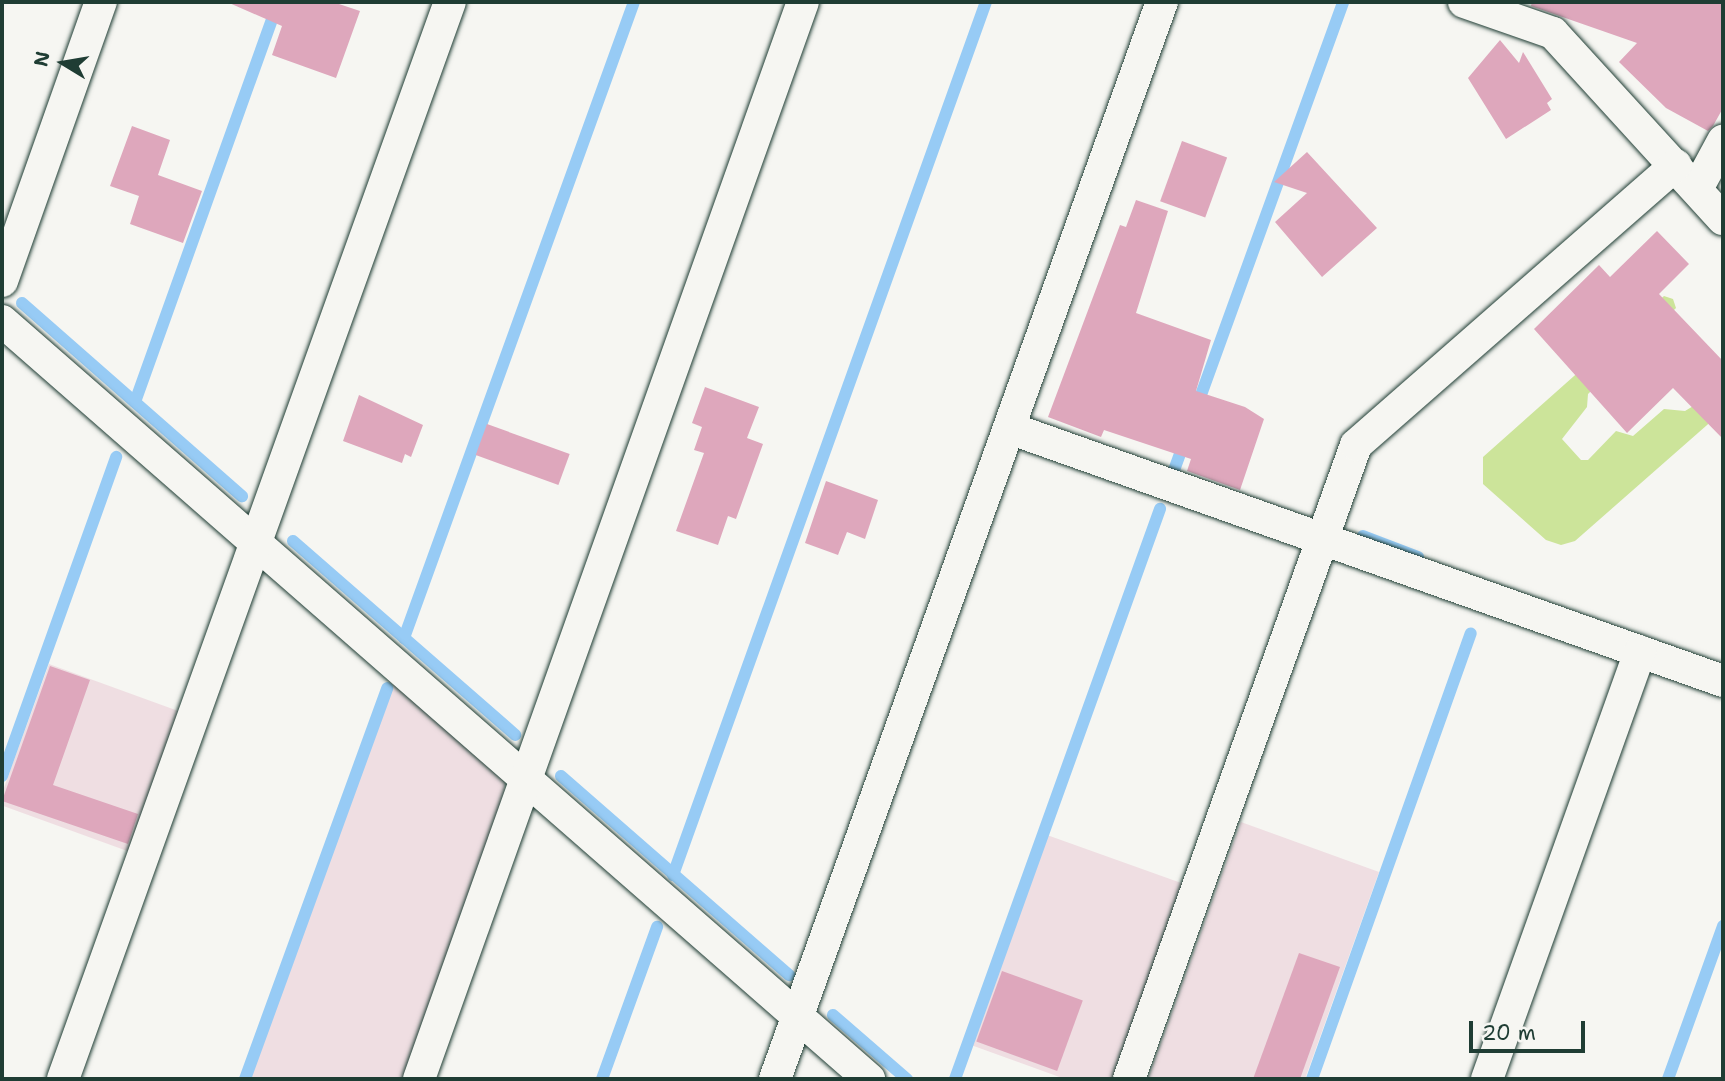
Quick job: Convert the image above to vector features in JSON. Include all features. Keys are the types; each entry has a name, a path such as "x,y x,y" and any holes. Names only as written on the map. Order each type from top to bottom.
{"street":[{"path":"2,281 101,2"},
{"path":"63,1079 450,2"},
{"path":"419,1079 803,2"},
{"path":"775,1079 1162,2"},
{"path":"1483,5 1553,33 1723,219"},
{"path":"1697,189 1723,141"},
{"path":"1129,1079 1356,445 1676,165"},
{"path":"2,321 527,776 869,1079"},
{"path":"1009,428 1723,681"},
{"path":"1487,1079 1640,652"}],"shaded area":[{"path":"49,664 180,712 129,852 2,805 2,793"},
{"path":"393,684 505,782 503,803 406,1079 249,1079"},
{"path":"1241,822 1379,872 1305,1079 1148,1079"},
{"path":"1047,835 1184,884 1114,1079 1065,1079 971,1045"}],"green space":[{"path":"1664,296 1673,299 1676,308 1588,394 1587,407 1562,439 1581,460 1588,460 1616,431 1633,436 1664,409 1685,411 1723,388 1723,411 1575,541 1561,545 1546,540 1483,484 1483,457"}],"building":[{"path":"227,2 333,2 360,11 336,78 272,55 282,26"},
{"path":"1532,2 1723,2 1723,108 1713,126 1708,131 1666,108 1619,62 1637,43 1531,6"},
{"path":"1500,40 1519,63 1523,52 1552,99 1547,103 1551,110 1506,139 1468,78"},
{"path":"132,126 170,140 158,175 202,191 183,243 130,224 139,196 110,186"},
{"path":"1182,141 1227,157 1205,218 1160,201"},
{"path":"1307,152 1377,228 1322,277 1275,222 1307,193 1274,182"},
{"path":"1136,200 1168,211 1136,313 1211,340 1196,391 1245,407 1264,419 1240,490 1187,471 1191,459 1104,430 1101,437 1048,417 1120,225 1126,227"},
{"path":"1657,231 1689,264 1659,294 1723,361 1723,439 1673,388 1627,433 1534,329 1599,265 1610,277"},
{"path":"705,387 759,407 747,438 763,444 736,519 728,516 718,545 676,531 704,453 694,450 702,427 692,423"},
{"path":"359,395 423,425 411,457 405,454 402,463 343,441"},
{"path":"487,424 570,454 558,485 476,455"},
{"path":"826,481 878,500 865,539 847,532 838,555 805,543"},
{"path":"50,666 90,680 53,785 138,814 128,844 2,801"},
{"path":"1299,953 1340,967 1300,1079 1253,1079"},
{"path":"1002,971 1083,1000 1057,1071 976,1041"}],"waterway":[{"path":"135,402 278,2"},
{"path":"404,638 634,2"},
{"path":"673,875 986,2"},
{"path":"1197,406 1343,2"},
{"path":"22,303 242,496"},
{"path":"1173,473 1185,440"},
{"path":"2,776 116,457"},
{"path":"955,1079 1160,509"},
{"path":"1363,536 1418,557"},
{"path":"293,541 515,735"},
{"path":"1312,1079 1471,633"},
{"path":"245,1079 387,688"},
{"path":"561,776 789,975"},
{"path":"1668,1079 1723,926"},
{"path":"602,1079 657,927"},
{"path":"833,1015 907,1079"}]}
